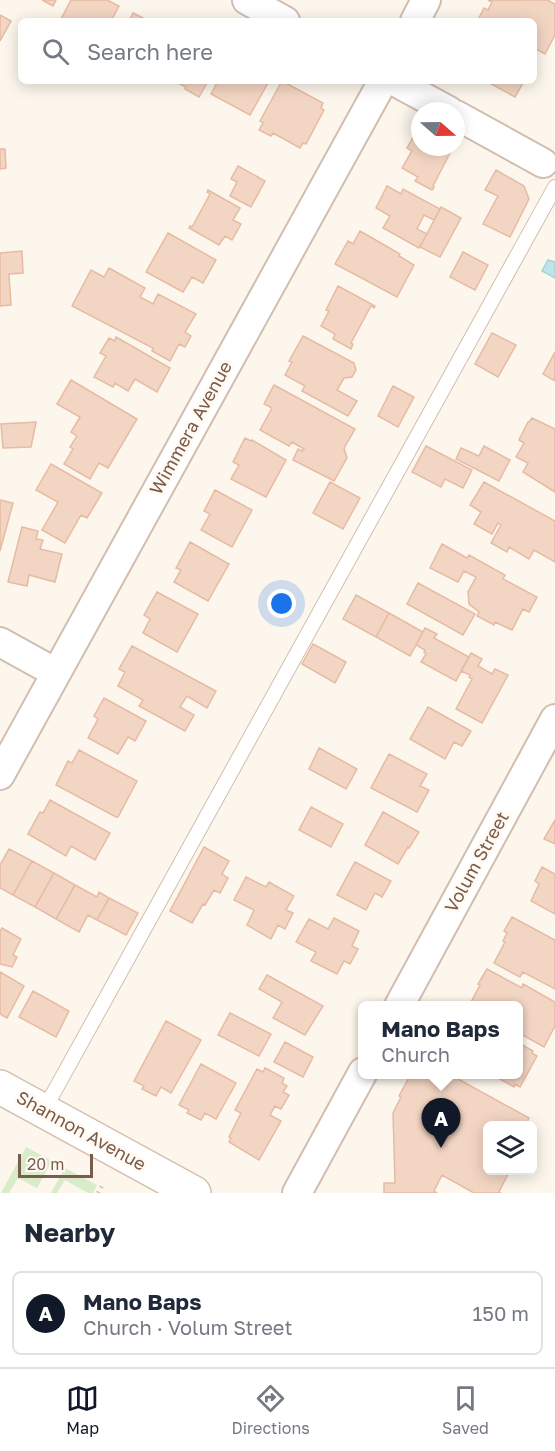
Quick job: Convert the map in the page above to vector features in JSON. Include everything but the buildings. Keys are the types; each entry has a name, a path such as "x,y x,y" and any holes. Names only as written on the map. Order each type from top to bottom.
{"main road":[{"name":"Shannon Avenue","path":"0,1087 194,1193"}],"street":[{"path":"247,0 280,18"},
{"path":"417,18 426,0"},
{"name":"Wimmera Avenue","path":"0,775 380,84"},
{"path":"400,84 432,102"},
{"path":"465,120 551,173"},
{"path":"0,642 56,674"},
{"name":"Volum Street","path":"401,1001 555,719"},
{"path":"297,1193 359,1079"}],"lane":[{"path":"44,1110 551,173"}],"path":[{"path":"98,1193 103,1184"}],"green space":[{"path":"26,1147 52,1161 37,1188 18,1178 9,1193 1,1193"},
{"path":"65,1168 97,1185 93,1193 88,1193 65,1180 57,1193 51,1193"}],"water":[{"path":"548,260 555,262 555,278 542,271"}],"place":[{"name":"Mano Baps","path":"441,1148"}]}
